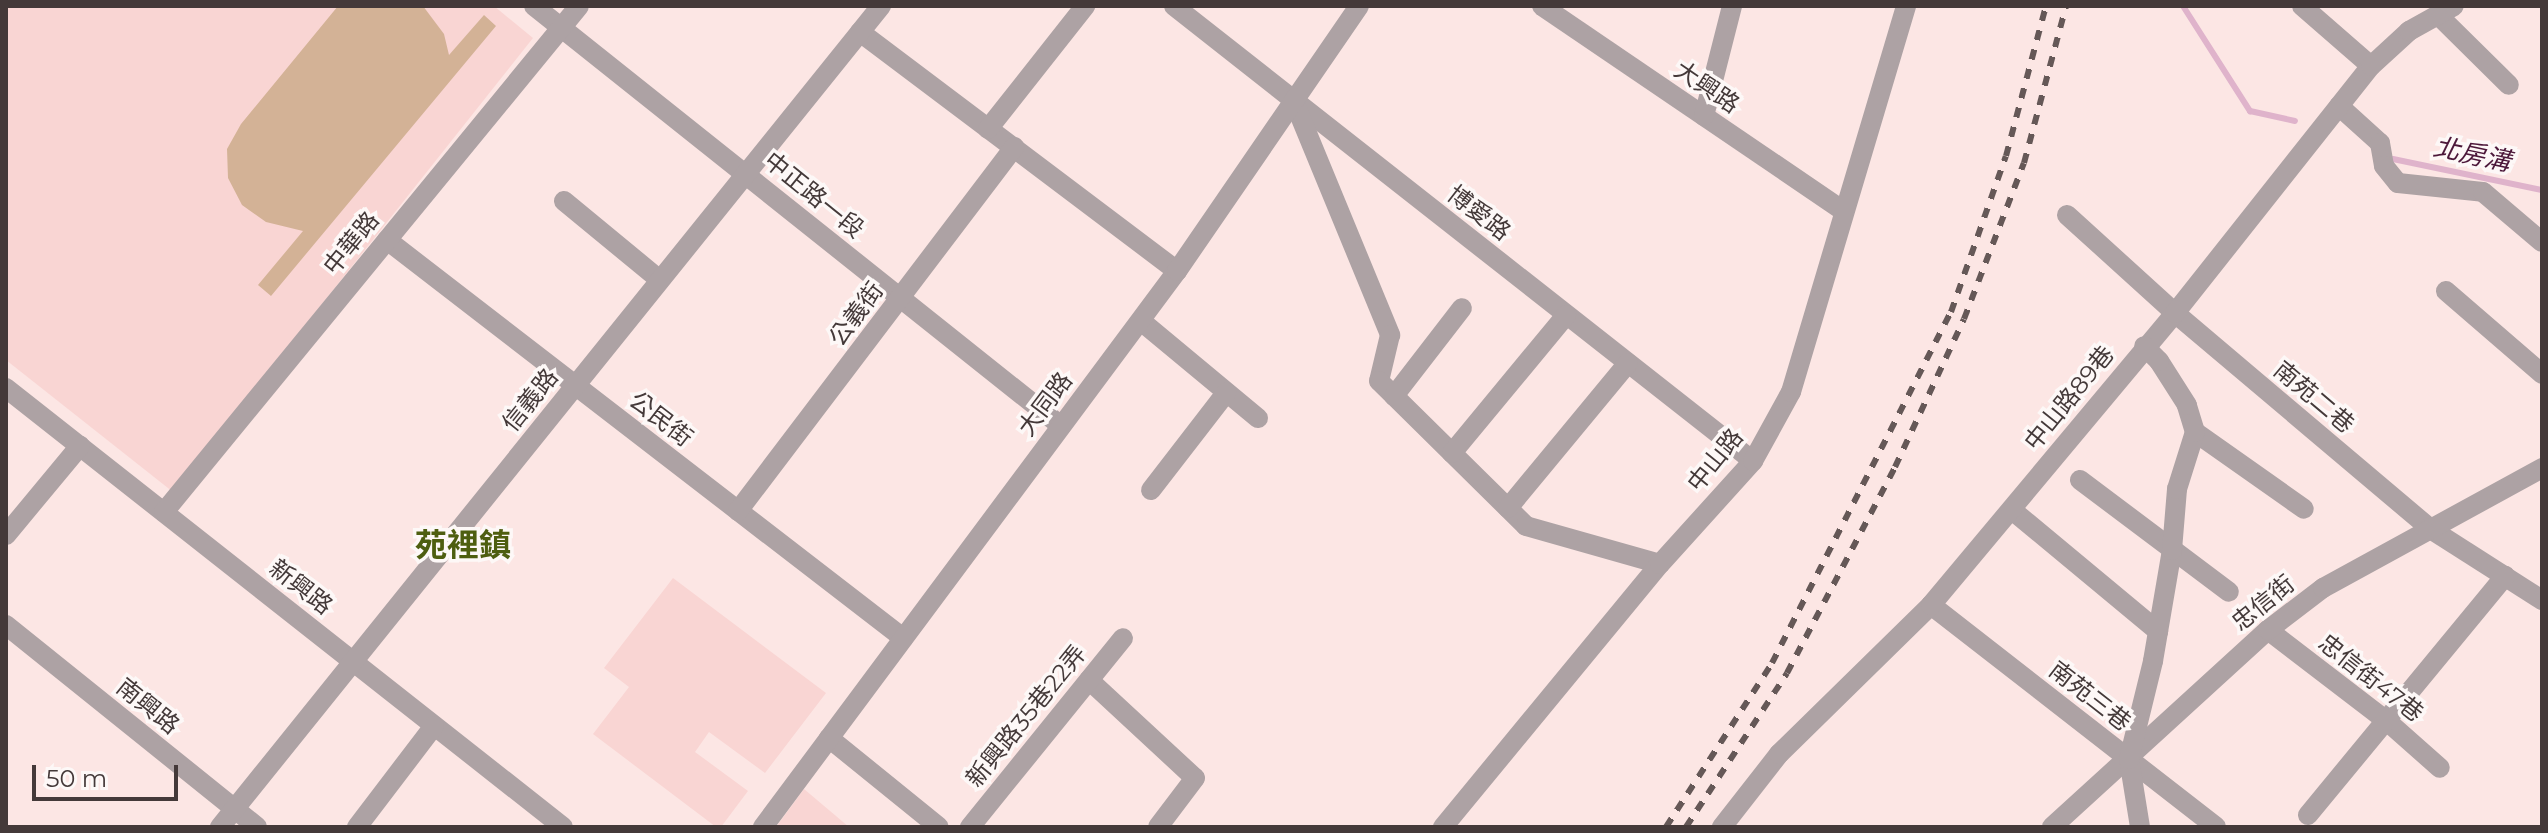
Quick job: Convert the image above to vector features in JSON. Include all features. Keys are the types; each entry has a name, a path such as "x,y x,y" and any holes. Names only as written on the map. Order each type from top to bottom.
{"street":[{"name":"中正路一段","path":"534,6 1061,426"},
{"name":"中華路","path":"164,512 579,6"},
{"name":"信義路","path":"220,827 881,6"},
{"path":"988,129 1085,6"},
{"name":"博愛路","path":"1174,6 1753,461"},
{"name":"大同路","path":"763,827 1141,321 1359,6"},
{"name":"大興路","path":"1542,6 1844,211"},
{"path":"1704,116 1732,6"},
{"name":"中山路","path":"1443,827 1660,564 1753,461 1791,392 1906,6"},
{"path":"2302,6 2371,66"},
{"path":"2447,11 2509,85"},
{"name":"中山路89巷","path":"1722,827 1779,754 1931,605 2144,346 2175,313 2371,66 2409,31 2447,11"},
{"path":"860,32 1177,271"},
{"path":"1294,100 1390,335 1379,381 1526,526 1660,564"},
{"path":"2339,106 2380,143 2384,166 2398,183 2483,192 2542,242"},
{"name":"公義街","path":"738,511 1014,147"},
{"path":"564,201 660,280"},
{"name":"南苑二巷","path":"2067,215 2175,313 2429,528 2542,600"},
{"name":"公民街","path":"387,240 903,638"},
{"path":"2446,291 2542,374"},
{"path":"1394,396 1462,308"},
{"path":"1452,453 1566,315"},
{"path":"1141,321 1258,418"},
{"path":"2140,827 2129,759 2158,631 2172,550 2177,489 2195,432 2187,405 2159,361 2144,346"},
{"path":"1508,508 1628,363"},
{"name":"新興路","path":"6,388 434,726 552,824"},
{"path":"1151,490 1226,393"},
{"path":"2195,432 2304,509"},
{"path":"6,535 80,446"},
{"name":"忠信街","path":"2052,827 2268,630 2323,588 2542,468"},
{"path":"2080,480 2229,592"},
{"path":"2012,510 2158,631"},
{"path":"2308,815 2388,722 2505,576"},
{"name":"南苑三巷","path":"1931,605 2216,827"},
{"name":"南興路","path":"6,625 257,827"},
{"name":"忠信街47巷","path":"2268,630 2388,722 2440,768"},
{"name":"新興路35巷22弄","path":"970,827 1123,638"},
{"path":"1089,680 1195,778 1158,827"},
{"path":"357,827 434,726"},
{"path":"829,738 939,827"}],"shaded area":[{"path":"6,6 494,6 533,38 173,492 6,360"},
{"path":"338,6 423,6 444,34 449,55 484,15 496,26 271,296 258,285 303,231 266,222 242,205 228,178 227,149 241,124"},
{"path":"673,578 826,693 765,773 709,732 695,752 748,791 721,827 716,827 593,734 629,687 604,668"},
{"path":"804,789 849,827 776,827"}],"waterway":[{"name":"北房溝","path":"2183,6 2250,111 2295,121"},
{"name":"北房溝","path":"2393,159 2542,190"}],"railway":[{"path":"1666,827 1772,663 1951,312 2006,156 2046,6"},
{"path":"1686,827 1787,673 1895,467 1964,319 2024,163 2066,6"}],"district":[{"name":"苑裡鎮","path":"463,545"}]}
